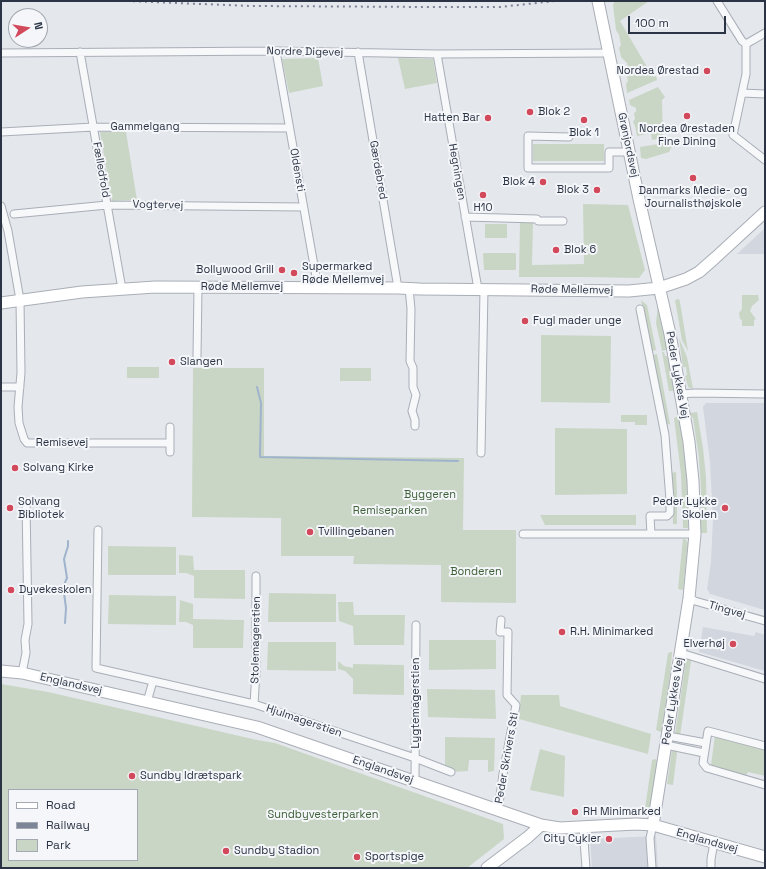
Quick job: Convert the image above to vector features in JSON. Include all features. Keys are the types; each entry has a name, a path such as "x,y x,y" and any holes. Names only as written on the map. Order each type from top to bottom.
{"street":[{"name":"Grønjordsvej","path":"598,1 629,152 660,288"},
{"path":"717,1 742,41 746,44 746,74 733,135 765,160"},
{"path":"746,44 765,33"},
{"name":"Nordre Digevej","path":"1,53 276,51 437,54 609,53"},
{"name":"Oldensti","path":"276,51 318,288"},
{"name":"Fælledfold","path":"80,52 122,289"},
{"name":"Gærdebred","path":"358,52 403,288 411,309 410,361 413,368 413,386 416,395 412,410 415,426"},
{"name":"Hegningen","path":"437,54 465,217 481,289"},
{"path":"742,93 765,94"},
{"name":"Gammelgang","path":"1,132 94,127 289,128"},
{"path":"569,137 528,136 528,168 609,168 609,152 629,152"},
{"name":"Vogtervej","path":"14,214 107,205 303,207"},
{"name":"Remisevej","path":"1,206 8,231 20,300 20,387 18,407 19,423 24,439 27,443 170,443"},
{"name":"Røde Mellemvej","path":"1,303 62,294 155,287 629,291 660,288 686,279 699,272 765,212"},
{"path":"465,217 537,219 538,222 563,221"},
{"path":"197,356 198,287"},
{"name":"Peder Lykkes Vej","path":"652,868 650,838 667,741 689,598 695,534 693,481 689,442 670,334 660,288"},
{"path":"481,289 481,453"},
{"name":"Peder Lykkes Vej","path":"640,310 665,434 670,500 670,513 667,516 650,516 651,534"},
{"path":"1,387 20,387"},
{"path":"681,394 765,394"},
{"path":"170,427 170,452"},
{"path":"22,673 26,653 25,640 28,624 26,502"},
{"name":"Hjulmagerstien","path":"98,530 96,668 254,704 415,758 451,772"},
{"path":"523,534 695,534"},
{"name":"Stolemagerstien","path":"254,704 256,672 256,576"},
{"name":"Tingvej","path":"689,598 765,621"},
{"name":"Peder Skrivers Sti","path":"498,811 503,774 516,705 507,695 508,632 500,632 500,620"},
{"name":"Lygtemagerstien","path":"415,781 416,625"},
{"path":"680,653 765,679"},
{"name":"Englandsvej","path":"1,671 22,673 257,727 541,825 560,828 583,826 653,825 765,857"},
{"path":"147,702 153,682"},
{"path":"765,746 708,731 703,763 707,768 765,785"},
{"path":"667,741 706,743"},
{"path":"667,741 704,753"},
{"path":"487,868 528,837 541,825"},
{"path":"583,826 586,868"},
{"path":"712,868 711,859 714,843"}],"shaded area":[{"path":"765,228 765,254 736,254 738,253"},
{"name":"Peder Lykke Skolen","path":"706,403 765,403 765,610 710,594 707,589 711,562 713,519 710,462 703,407"},
{"name":"Elverhøj","path":"703,627 754,636 756,632 765,635 765,671 699,652"},
{"path":"656,836 658,868 592,868 590,839"}],"green space":[{"path":"615,1 649,1 620,21 653,77 656,76 657,80 627,93 627,77 632,74 632,70 621,57 619,48 621,45 619,35 616,30 613,5"},
{"path":"318,58 323,86 289,93 282,59"},
{"path":"398,58 433,59 437,83 405,89"},
{"path":"658,87 665,97 662,100 663,145 674,143 669,152 646,159 641,158 640,147 658,144 657,139 652,140 651,133 637,136 633,122 635,119 634,113 636,112 636,108 630,105 629,100"},
{"path":"100,132 126,132 137,200 112,201"},
{"path":"533,144 604,144 604,161 533,161"},
{"path":"583,204 628,205 645,270 639,278 519,277 520,221 533,221 532,265 584,264"},
{"path":"485,224 507,224 507,238 485,238"},
{"path":"484,253 515,253 516,269 484,270"},
{"path":"742,295 758,295 759,300 752,306 750,311 756,319 754,320 754,326 742,326 742,320 740,319 739,313 742,309"},
{"path":"679,299 688,351 682,340 675,300"},
{"path":"641,300 647,305 656,350 651,351"},
{"path":"658,305 666,343 666,350 662,351 656,323"},
{"path":"541,335 611,336 610,403 541,402"},
{"path":"679,338 687,357 693,389 688,387 685,376 687,375 686,367 683,367"},
{"path":"662,352 664,352 665,356 667,356 674,391 669,391"},
{"path":"657,354 670,424 665,425 652,357 653,355"},
{"path":"127,367 159,367 159,378 127,378"},
{"name":"Remiseparken","path":"193,368 264,368 264,456 464,458 463,530 516,530 516,603 441,602 441,565 353,564 354,556 281,556 281,518 192,517"},
{"path":"340,368 371,368 371,381 340,381"},
{"path":"697,412 706,477 707,533 701,533 699,458 693,418 690,416 690,413"},
{"path":"621,415 647,415 647,425 635,425 635,422 621,422"},
{"path":"679,416 687,475 688,528 683,528 681,474 674,418"},
{"path":"555,428 627,429 627,494 555,495"},
{"path":"676,472 677,524 673,524 671,473"},
{"path":"540,515 636,515 636,525 545,525"},
{"path":"683,538 688,543 683,590 678,589"},
{"path":"108,546 176,547 176,575 108,575"},
{"path":"179,555 193,556 194,570 245,570 245,599 194,598 194,576 186,573 179,573"},
{"path":"269,593 336,594 336,622 268,622"},
{"path":"109,595 176,596 176,625 108,624"},
{"path":"180,600 193,604 193,619 244,620 243,648 193,648 193,625 186,622 179,622"},
{"path":"338,602 353,602 354,615 405,615 404,645 354,645 353,626 339,621"},
{"path":"429,640 496,640 496,669 429,670"},
{"path":"268,642 336,642 336,671 267,670"},
{"path":"672,652 661,732 656,730 668,653"},
{"path":"688,658 691,659 691,661 680,736 675,734 686,660"},
{"path":"338,661 344,666 353,668 353,664 404,665 404,695 353,694 353,679 345,671 338,669"},
{"name":"Sundby Idrætspark","path":"1,684 48,692 275,743 503,824 504,839 467,868 1,868"},
{"path":"427,689 495,690 496,719 428,717"},
{"path":"521,695 559,695 560,706 651,734 648,754 519,719"},
{"path":"715,735 765,749 765,776 748,772 746,776 711,765"},
{"path":"445,737 495,738 494,771 488,772 488,760 469,760 468,771 451,772 450,768 445,765"},
{"path":"540,749 565,756 564,797 530,790"},
{"path":"672,749 677,749 673,785 667,784"},
{"path":"656,759 657,761 650,810 645,809 652,760"}],"waterway":[{"path":"257,387 261,403 260,457 458,461"},
{"path":"65,623 66,608 64,585 67,578 64,559 68,541"}],"railway":[{"path":"127,1 252,6 428,7 500,7 555,1"}],"place":[{"name":"Nordea Ørestad","path":"707,71"},
{"name":"Blok 2","path":"530,112"},
{"name":"Nordea Ørestaden Fine Dining","path":"687,116"},
{"name":"Hatten Bar","path":"488,118"},
{"name":"Blok 1","path":"584,120"},
{"name":"Danmarks Medie- og Journalisthøjskole","path":"693,178"},
{"name":"Blok 4","path":"543,182"},
{"name":"Blok 3","path":"597,190"},
{"name":"H10","path":"483,195"},
{"name":"Blok 6","path":"556,250"},
{"name":"Bollywood Grill","path":"282,270"},
{"name":"Supermarked Røde Mellemvej","path":"294,273"},
{"name":"Fugl mader unge","path":"525,321"},
{"name":"Slangen","path":"172,362"},
{"name":"Solvang Kirke","path":"15,468"},
{"name":"Solvang Bibliotek","path":"10,508"},
{"name":"Peder Lykke Skolen","path":"725,508"},
{"name":"Tvillingebanen","path":"310,532"},
{"name":"Dyvekeskolen","path":"11,590"},
{"name":"R.H. Minimarked","path":"562,632"},
{"name":"Elverhøj","path":"733,644"},
{"name":"Sundby Idrætspark","path":"132,776"},
{"name":"RH Minimarked","path":"575,812"},
{"name":"City Cykler","path":"609,839"},
{"name":"Sundby Stadion","path":"226,851"},
{"name":"Sportspige","path":"357,857"}],"park label":[{"name":"Byggeren","path":"430,495"},
{"name":"Bonderen","path":"476,572"},
{"name":"Sundbyvesterparken","path":"323,815"}]}
